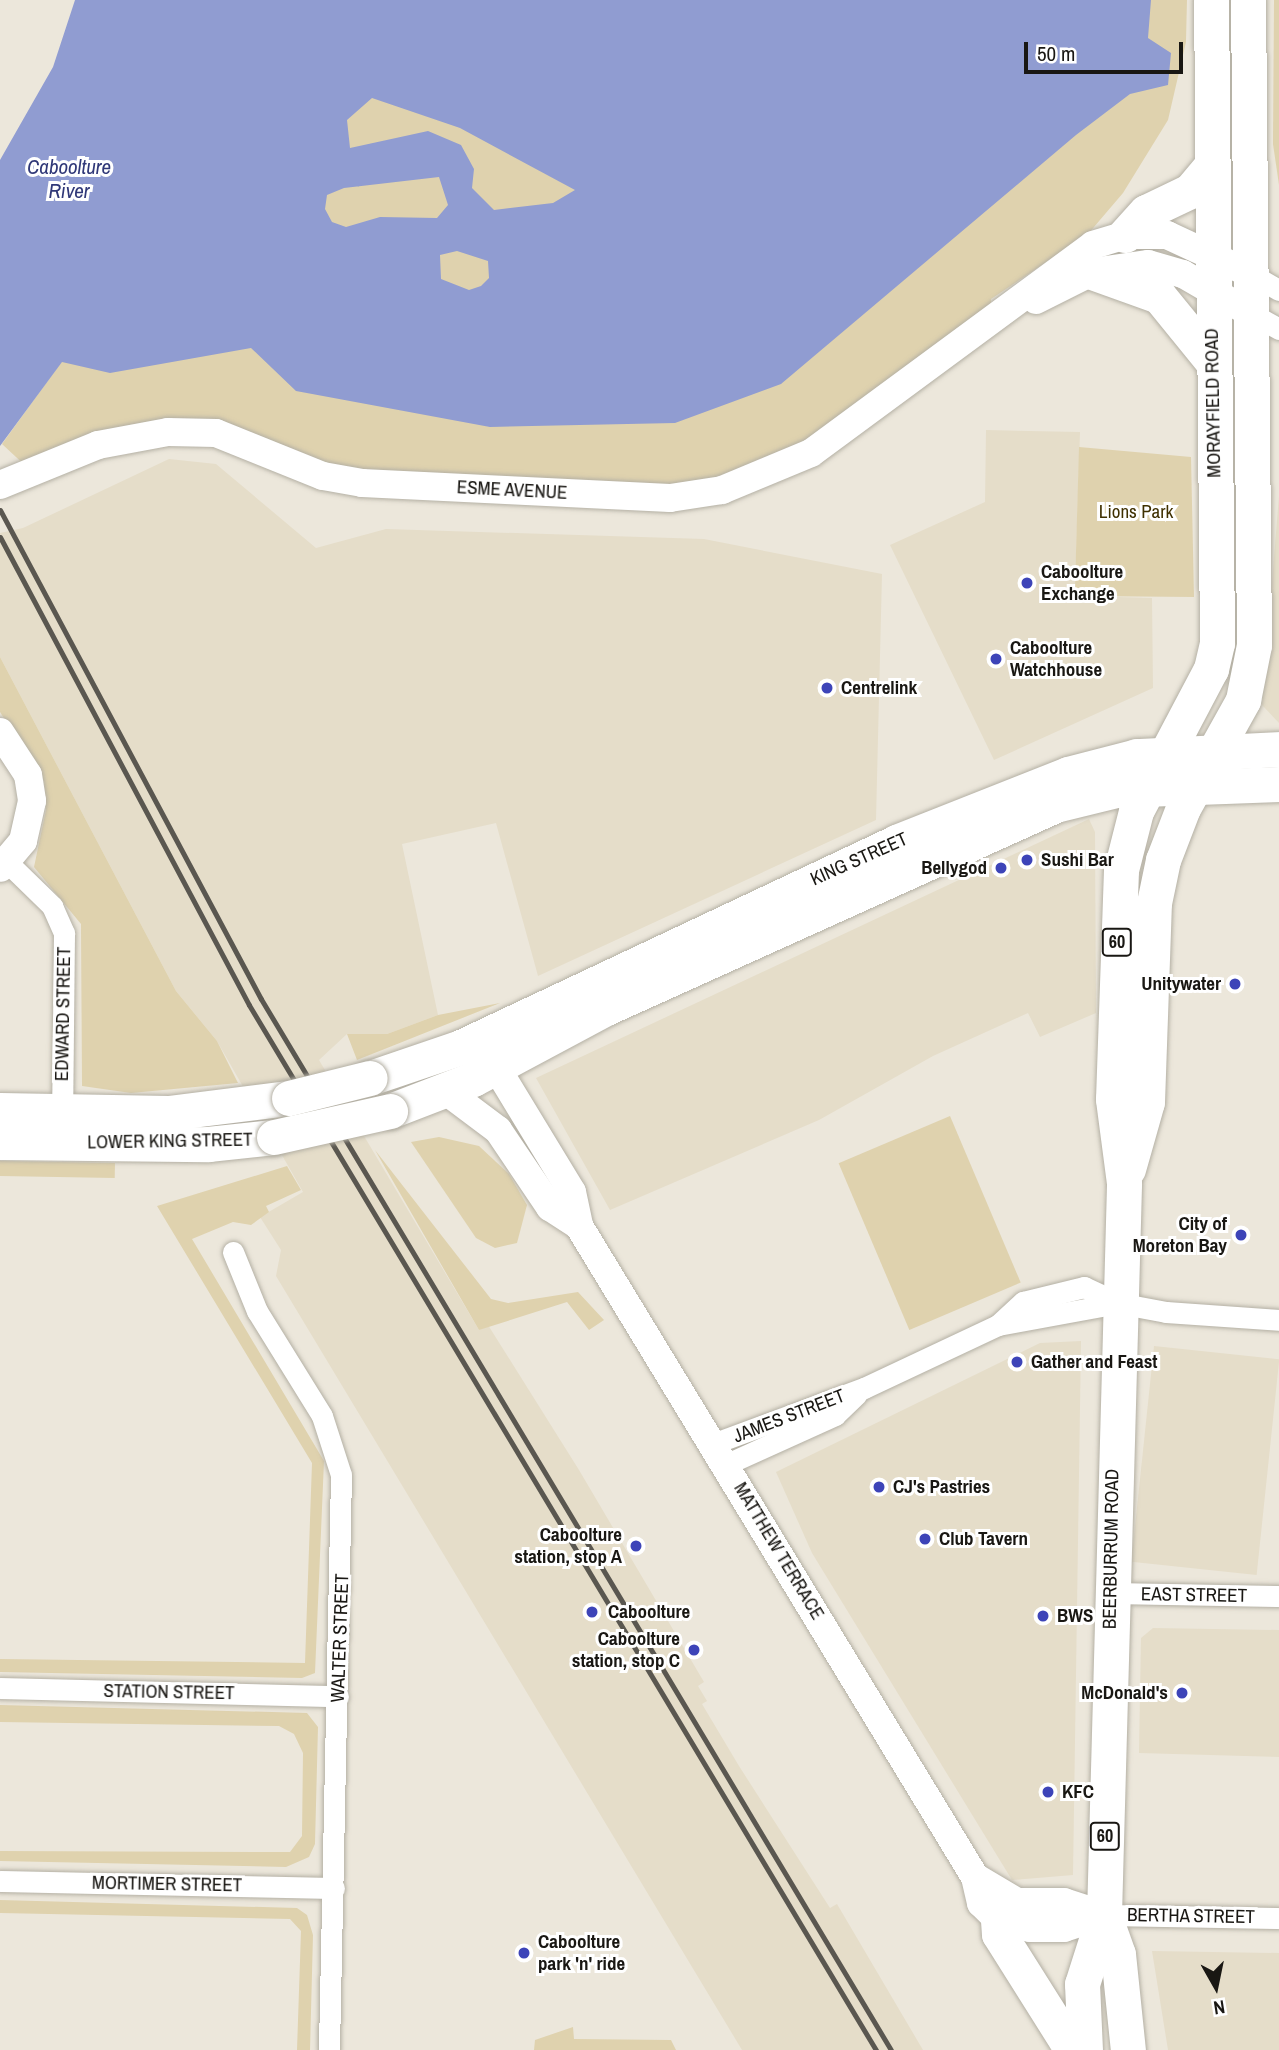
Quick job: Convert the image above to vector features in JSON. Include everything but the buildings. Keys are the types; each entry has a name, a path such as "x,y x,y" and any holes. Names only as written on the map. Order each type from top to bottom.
{"main road":[{"name":"MORAYFIELD ROAD","path":"1146,788 1161,754 1211,669 1217,643 1210,167 1211,0"},
{"name":"MORAYFIELD ROAD","path":"1196,787 1243,701 1254,645 1265,379 1265,282 1248,0"},
{"path":"1125,235 1146,212 1190,191 1210,167"},
{"path":"1092,272 1159,296 1212,361"},
{"name":"KING STREET","path":"461,1047 897,842 1068,774 1161,754 1279,749"},
{"name":"KING STREET","path":"496,1068 606,1008 1027,815 1098,792 1279,784"},
{"name":"BEERBURRUM ROAD","path":"1124,1183 1147,1102 1154,903 1172,832 1196,787"},
{"name":"BEERBURRUM ROAD","path":"1086,2050 1082,1984 1104,1915 1110,1593 1124,1183 1114,1099 1118,907 1126,849 1146,788"},
{"name":"LOWER KING STREET","path":"0,1110 168,1113 254,1104 370,1078 461,1047"},
{"name":"LOWER KING STREET","path":"0,1142 164,1144 274,1137 390,1111 446,1091 496,1068"},
{"name":"BEERBURRUM ROAD","path":"1104,1915 1118,1954 1128,2050"},
{"path":"998,1920 999,1934 1072,2050"}],"street":[{"name":"ESME AVENUE","path":"0,485 98,445 192,432 216,433 323,476 362,483 670,498 722,491 811,453 992,321 1068,258 1125,235 1167,235 1211,251 1265,282"},
{"name":"ESME AVENUE","path":"992,321 1092,272 1148,264 1212,289 1265,322"},
{"path":"0,732 28,775 32,800 23,841 4,866"},
{"name":"EDWARD STREET","path":"4,866 52,905 64,933 62,1113"},
{"name":"MATTHEW TERRACE","path":"461,1047 496,1068 572,1192 579,1226 721,1454 975,1877 981,1903 998,1920"},
{"name":"MATTHEW TERRACE","path":"446,1091 498,1130 550,1207 579,1226"},
{"name":"WALTER STREET","path":"233,1252 337,1455 344,1507 329,2050"},
{"name":"JAMES STREET","path":"721,1454 998,1325 1118,1303 1279,1320"},
{"name":"EAST STREET","path":"1110,1593 1279,1597"},
{"name":"STATION STREET","path":"0,1688 338,1696"},
{"name":"MATTHEW TERRACE","path":"975,1877 1017,1902 1064,1902 1104,1915"},
{"name":"MORTIMER STREET","path":"0,1881 334,1888"},
{"path":"998,1920 1064,1928 1104,1915"},
{"name":"BERTHA STREET","path":"1104,1915 1279,1918"}],"shaded area":[{"path":"986,430 1080,432 1075,587 1085,596 1152,598 1153,688 994,760 890,545 985,502"},
{"path":"169,459 216,464 316,548 386,529 704,539 882,574 876,820 538,976 496,823 402,844 438,1015 387,1034 347,1034 319,1060 479,1330 488,1325 579,1470 704,1682 698,1686 707,1701 702,1704 739,1766 830,1908 837,1904 923,2050 742,2050 276,1276 281,1250 260,1217 303,1192 217,1041 176,991 0,657 0,533 23,528"},
{"path":"1279,496 1279,723 1262,705"},
{"path":"1089,819 1095,832 1096,1013 1040,1037 1028,1013 933,1056 819,1120 610,1210 536,1078"},
{"path":"1081,1341 1073,1875 1012,1880 812,1553 776,1472 1040,1343"},
{"path":"1154,1346 1279,1359 1257,1575 1131,1562"},
{"path":"1153,1628 1279,1630 1279,1757 1139,1753 1141,1638"},
{"path":"1152,1951 1279,1953 1279,2050 1168,2050"}],"green space":[{"path":"225,0 1187,0 1186,42 1168,120 1123,193 1088,234 991,299 992,322 960,347 722,490 362,483 216,433 30,470 2,444 62,361"},
{"path":"1274,0 1279,0 1279,185 1273,144"},
{"name":"Lions Park","path":"1079,447 1191,457 1194,597 1084,596 1075,587"},
{"path":"0,657 176,991 217,1041 238,1083 131,1093 82,1086 81,924 34,867 46,810 44,781 0,712"},
{"path":"500,1003 357,1060 347,1034 387,1034 438,1015"},
{"path":"950,1116 1021,1283 909,1330 839,1163"},
{"path":"439,1137 479,1146 509,1174 527,1205 517,1243 495,1248 476,1238 411,1142"},
{"path":"375,1150 491,1299 508,1303 578,1292 604,1320 589,1330 567,1302 479,1330"},
{"path":"0,1161 115,1163 115,1178 0,1176"},
{"path":"287,1166 301,1190 266,1206 269,1212 251,1225 233,1222 192,1239 324,1461 315,1673 302,1678 0,1672 0,1659 305,1663 312,1463 157,1206"},
{"path":"0,1705 307,1713 318,1727 315,1844 309,1857 286,1867 0,1861 0,1851 290,1852 302,1836 303,1753 294,1734 279,1726 0,1722"},
{"path":"0,1900 297,1908 307,1915 313,1935 310,2050 297,2050 301,1931 290,1919 0,1913"},
{"path":"573,2027 574,2039 671,2040 676,2050 534,2050 535,2040"}],"water":[{"name":"Caboolture River","path":"75,0 1151,0 1148,38 1171,53 1168,85 1130,94 1076,135 781,384 675,423 490,427 296,391 251,348 110,373 62,362 0,446 0,160 53,67","holes":["372,98 460,128 575,190 553,203 494,210 472,188 474,169 461,145 428,131 350,148 347,120","439,177 448,205 437,218 380,217 346,227 332,222 325,209 327,195 344,188","457,251 488,261 489,278 481,286 469,290 441,279 440,255"]}],"railway":[{"path":"0,510 261,999 891,2050"},
{"path":"0,537 249,1005 876,2050"}],"place":[{"name":"Caboolture Exchange","path":"1027,583"},
{"name":"Caboolture Watchhouse","path":"996,659"},
{"name":"Centrelink","path":"827,688"},
{"name":"Sushi Bar","path":"1027,860"},
{"name":"Bellygod","path":"1001,868"},
{"name":"Unitywater","path":"1235,984"},
{"name":"City of Moreton Bay","path":"1241,1235"},
{"name":"Gather and Feast","path":"1017,1362"},
{"name":"CJ's Pastries","path":"879,1487"},
{"name":"Club Tavern","path":"925,1539"},
{"name":"Caboolture station, stop A","path":"636,1546"},
{"name":"Caboolture","path":"592,1612"},
{"name":"BWS","path":"1043,1616"},
{"name":"Caboolture station, stop C","path":"694,1650"},
{"name":"McDonald's","path":"1182,1693"},
{"name":"KFC","path":"1048,1792"},
{"name":"Caboolture park 'n' ride","path":"524,1953"}]}
